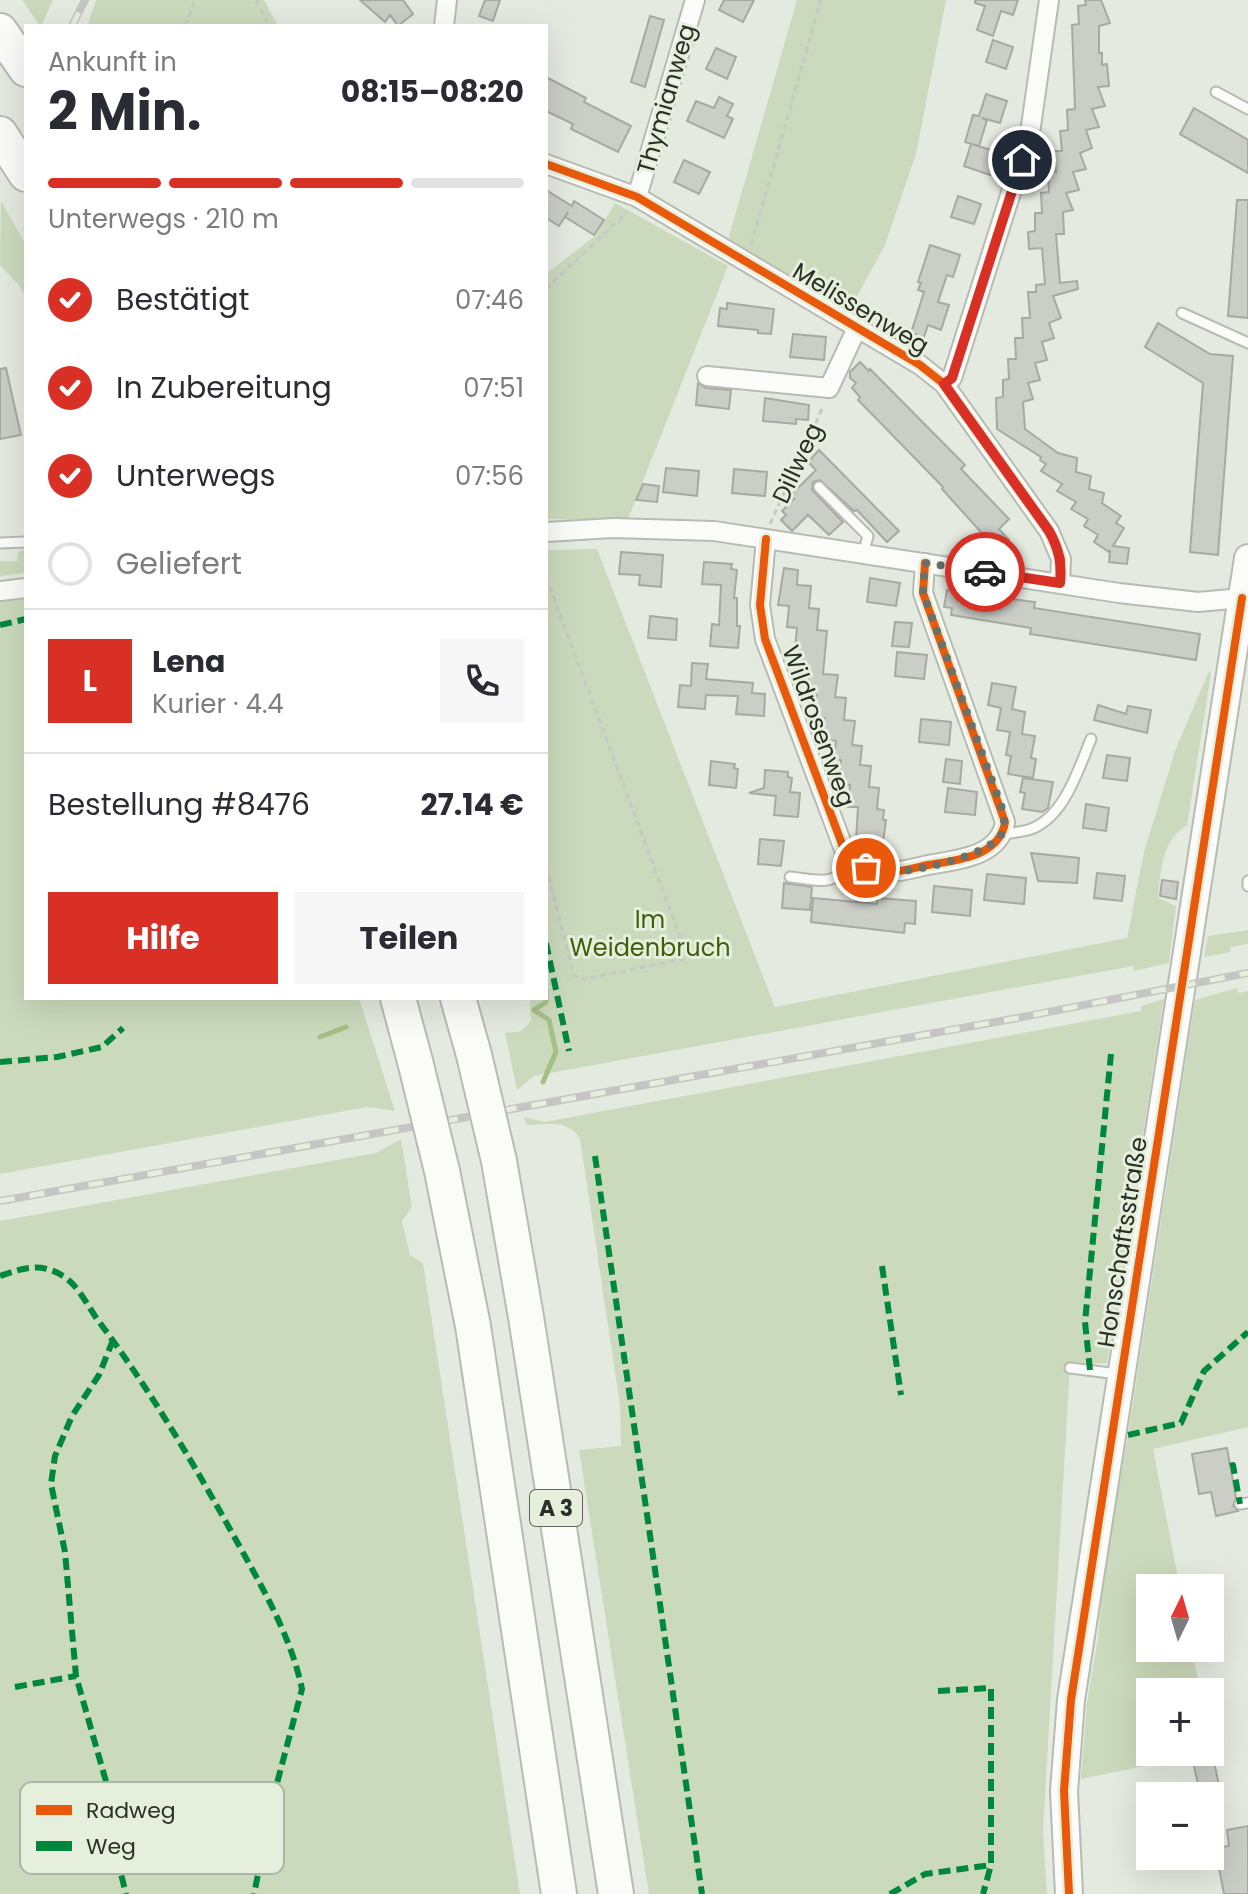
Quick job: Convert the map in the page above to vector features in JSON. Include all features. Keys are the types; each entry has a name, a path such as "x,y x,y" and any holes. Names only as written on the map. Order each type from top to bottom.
{"highway":[{"path":"0,31 24,66"},
{"path":"0,134 24,171"},
{"name":"A 3","path":"399,1000 442,1171 473,1326 559,1894"},
{"name":"A 3","path":"459,1000 499,1161 616,1894"}],"street":[{"path":"444,24 447,0"},
{"name":"Thymianweg","path":"637,197 695,0"},
{"path":"944,384 952,378 1030,133 1049,0"},
{"name":"Melissenweg","path":"548,165 637,197 920,365 944,384 1049,531 1061,559 1060,583"},
{"name":"Melissenweg","path":"829,388 857,328"},
{"path":"707,376 829,388"},
{"path":"548,532 613,528 677,529 766,539 1119,593 1198,602 1245,597"},
{"name":"Wildrosenweg","path":"766,539 760,605 765,639 825,802 845,852 853,861"},
{"name":"Honschaftsstraße","path":"1069,1894 1064,1814 1068,1729 1245,597 1248,558"},
{"path":"853,861 882,872 894,871 969,857 990,847 1003,834 1005,822 1001,805 923,593 925,563"},
{"path":"0,591 24,588"}],"lane":[{"path":"1216,92 1248,109"},
{"path":"1182,313 1248,343"},
{"path":"819,487 868,536 863,554"},
{"path":"0,543 24,542"},
{"path":"1003,834 1028,830 1043,823 1073,782 1091,739"},
{"path":"790,877 830,880 842,877 853,861"},
{"path":"1070,1368 1121,1375"}],"path":[{"path":"186,24 195,0"},
{"path":"256,0 268,24"},
{"path":"746,264 821,0"},
{"path":"548,287 628,210 637,197"},
{"path":"548,582 688,958"},
{"path":"548,875 574,975 580,980 715,953"}],"green space":[{"path":"22,0 53,0 42,24 39,24"},
{"path":"96,0 264,0 277,24 90,24"},
{"path":"797,0 946,0 916,154 885,245 850,309 728,240"},
{"path":"1,201 24,241 24,294 0,265"},
{"path":"615,203 728,266 628,519 548,519 548,272 596,235"},
{"name":"Im Weidenbruch","path":"597,549 775,1007 1127,938 1144,852 1175,751 1209,671 1211,674 1187,825 1167,848 1160,877 1158,898 1176,906 1169,963 1134,971 1133,966 534,1076 517,1090 505,1033 521,1031 531,1021 530,1000 548,1000 548,550"},
{"path":"24,550 24,573 0,576 0,561 17,561 18,552"},
{"path":"24,599 24,1000 360,1000 395,1111 367,1107 0,1174 0,602"},
{"path":"1248,930 1248,944 1230,947 1231,952 1204,957 1208,936"},
{"path":"1237,988 1238,993 1248,991 1248,1427 1153,1449 1177,1574 1136,1574 1136,1662 1195,1662 1197,1678 1136,1678 1136,1766 1144,1766 1081,1779 1103,1576 1128,1435 1195,1000"},
{"path":"1164,999 1107,1363 1070,1364 1043,1831 1047,1894 649,1894 579,1450 621,1446 620,1405 580,1139 570,1128 550,1124 527,1125 524,1117 545,1122 1141,1011 1141,1006"},
{"path":"401,1139 412,1207 402,1221 410,1255 423,1263 520,1894 0,1894 0,1221 376,1153"}],"building":[{"path":"360,0 403,0 413,14 400,24 397,24 390,15 385,22"},
{"path":"485,0 500,0 493,21 479,16"},
{"path":"724,0 754,0 743,22 719,10"},
{"path":"975,0 1018,0 1013,15 1001,11 993,36 977,30 985,6 975,3"},
{"path":"1085,0 1101,0 1110,23 1099,26 1099,53 1102,53 1102,65 1107,64 1109,86 1098,87 1105,106 1092,109 1099,127 1086,130 1092,148 1080,153 1086,169 1073,172 1079,190 1066,193 1073,210 1063,212 1064,234 1056,234 1060,283 1077,281 1078,289 1053,296 1061,318 1049,323 1054,338 1042,342 1047,360 1035,363 1040,380 1028,383 1033,399 1023,402 1025,429 1058,453 1077,458 1076,472 1091,476 1089,489 1104,493 1102,503 1121,516 1116,523 1124,528 1113,546 1129,548 1127,564 1109,562 1110,550 1094,542 1098,535 1084,526 1088,519 1071,509 1076,502 1057,491 1062,484 1041,471 1046,464 1040,460 1041,457 997,429 996,398 1003,397 1003,380 1009,379 1008,359 1016,359 1015,338 1023,338 1022,318 1030,318 1028,292 1036,292 1036,285 1045,284 1042,248 1029,249 1028,232 1035,231 1035,213 1042,213 1041,193 1049,192 1048,172 1056,172 1054,151 1062,151 1060,131 1068,130 1067,110 1075,109 1072,25 1079,24 1078,6 1086,5"},
{"path":"650,16 664,20 645,87 631,82"},
{"path":"993,40 1013,47 1006,69 986,62"},
{"path":"716,48 736,57 727,79 706,69"},
{"path":"548,78 586,98 584,102 631,126 618,152 571,129 573,124 548,112"},
{"path":"986,94 1007,101 1000,123 982,118 987,120 979,146 965,142 973,115 979,116"},
{"path":"719,97 733,104 727,116 733,119 724,138 687,121 696,101 714,108"},
{"path":"1194,108 1248,140 1248,173 1180,134"},
{"path":"971,144 998,152 990,175 964,166"},
{"path":"684,160 710,172 699,194 674,182"},
{"path":"548,191 572,206 574,201 604,220 594,235 565,217 568,212 559,226 548,219"},
{"path":"958,196 981,204 974,224 951,217"},
{"path":"1237,200 1248,200 1248,318 1228,316"},
{"path":"930,245 960,255 953,277 947,275 938,302 949,305 941,330 928,325 924,337 911,333 924,292 918,290 921,283 918,282"},
{"path":"727,303 774,309 771,334 718,326 720,308 727,309"},
{"path":"1158,323 1210,354 1233,356 1218,555 1190,552 1203,383 1145,347"},
{"path":"793,334 826,337 824,360 790,357"},
{"path":"860,362 965,465 961,469 1009,519 999,529 1009,540 998,551 943,487 858,400 860,397 852,388 856,383 850,378 850,372"},
{"path":"6,368 21,435 0,439 0,369"},
{"path":"698,383 706,388 731,390 729,409 696,405"},
{"path":"765,398 809,405 808,420 796,419 796,424 763,421"},
{"path":"819,450 899,531 887,542 857,510 854,511 820,480 813,482 812,490 843,522 829,535 808,515 792,531 781,520 786,515 782,511 794,499 788,498 816,470 808,462"},
{"path":"666,468 699,471 697,496 663,492"},
{"path":"734,469 767,472 765,496 732,493"},
{"path":"643,484 659,486 657,502 636,500"},
{"path":"621,552 663,555 661,587 639,585 640,575 619,574"},
{"path":"704,562 732,564 731,569 737,570 734,598 737,598 737,626 740,626 738,648 710,646 712,624 719,625 721,585 702,584"},
{"path":"784,568 798,570 797,585 811,586 809,608 819,609 817,630 827,631 823,674 838,675 835,697 846,698 844,720 855,721 852,745 862,746 860,765 871,766 869,787 879,788 877,809 884,810 883,820 886,820 882,851 862,849 863,841 856,840 858,807 848,807 850,785 839,784 841,760 834,759 836,741 823,739 825,718 814,716 817,695 806,694 809,670 793,668 797,628 787,627 789,606 778,605"},
{"path":"870,578 900,583 896,606 867,602"},
{"path":"947,590 1035,602 1034,608 1200,634 1196,660 1030,634 1031,628 951,615 952,608 944,607"},
{"path":"650,616 677,619 676,640 648,638"},
{"path":"895,622 912,623 909,647 892,646"},
{"path":"897,652 927,655 924,679 895,676"},
{"path":"692,663 708,664 706,679 753,683 752,693 765,694 764,716 736,714 738,696 706,695 705,709 678,707 680,685 691,686"},
{"path":"992,683 1016,687 1012,709 1025,712 1022,734 1035,736 1031,758 1036,759 1033,778 1008,774 1011,756 1006,755 1010,732 997,730 1001,708 988,705"},
{"path":"1098,705 1126,714 1128,706 1151,710 1147,733 1094,720"},
{"path":"921,719 951,722 949,745 919,742"},
{"path":"1107,755 1130,758 1127,781 1103,778"},
{"path":"946,759 962,761 960,784 943,782"},
{"path":"711,761 735,764 734,768 738,769 736,788 709,785"},
{"path":"765,770 788,772 788,777 792,778 790,792 800,793 798,817 774,815 776,796 749,793 764,788"},
{"path":"1023,778 1053,782 1048,808 1042,812 1022,809 1025,793 1020,792"},
{"path":"948,788 977,792 975,815 945,812"},
{"path":"1086,804 1109,808 1106,831 1083,828"},
{"path":"760,839 784,841 781,866 758,864"},
{"path":"1031,853 1079,858 1077,883 1038,881"},
{"path":"1097,873 1125,876 1122,901 1094,898"},
{"path":"987,874 1026,878 1024,904 984,900"},
{"path":"1162,880 1178,882 1176,899 1160,896"},
{"path":"784,883 812,887 810,910 782,908"},
{"path":"934,886 972,890 970,916 932,912"},
{"path":"813,898 877,904 877,898 916,901 915,924 905,923 904,933 811,922"},
{"path":"1227,1448 1236,1498 1233,1506 1238,1511 1216,1516 1211,1492 1199,1494 1192,1454"},
{"path":"1194,1766 1215,1766 1218,1782 1197,1782"},
{"path":"1248,1826 1248,1894 1224,1894 1219,1870 1224,1870 1224,1847 1229,1846 1227,1830"}],"waterway":[{"path":"543,1082 556,1052 549,1020 534,1010 546,1000"},
{"path":"320,1037 346,1027"}],"railway":[{"path":"73,24 85,0"},
{"path":"0,1201 1012,1019 1248,973"}],"marked path":[{"path":"0,625 24,619"},
{"path":"548,952 569,1051"},
{"path":"0,1062 57,1057 102,1047 123,1028"},
{"path":"1090,1370 1085,1322 1111,1054"},
{"path":"595,1156 702,1894"},
{"path":"882,1266 901,1395"},
{"path":"0,1276 24,1269 47,1269 63,1276 78,1290 153,1399 256,1576 291,1650 302,1689 277,1782"},
{"path":"1128,1435 1181,1423 1204,1371 1248,1332"},
{"path":"106,1782 76,1676 65,1552 51,1484 55,1456 72,1416 99,1375 113,1340"},
{"path":"1230,1466 1233,1465 1240,1504"},
{"path":"15,1687 76,1676"},
{"path":"938,1691 991,1688 991,1865 983,1894"},
{"path":"890,1894 925,1874 991,1865"},
{"path":"121,1874 126,1894"},
{"path":"254,1894 258,1874"}],"cycle path":[{"path":"548,165 637,197 920,365 944,384 1049,531 1061,559 1060,583"},
{"path":"766,539 760,605 765,639 845,852 862,866 878,871 900,871 975,855 995,843 1005,822 923,593 925,563"},
{"path":"1069,1894 1064,1791 1071,1700 1242,598"}],"way so far":[{"path":"866,868 894,871 969,857 990,847 1003,834 1005,822 1001,805 923,593 925,563 985,572"}],"route":[{"path":"985,572 1060,583 1061,559 1049,531 944,384 952,378 1022,160"}]}
